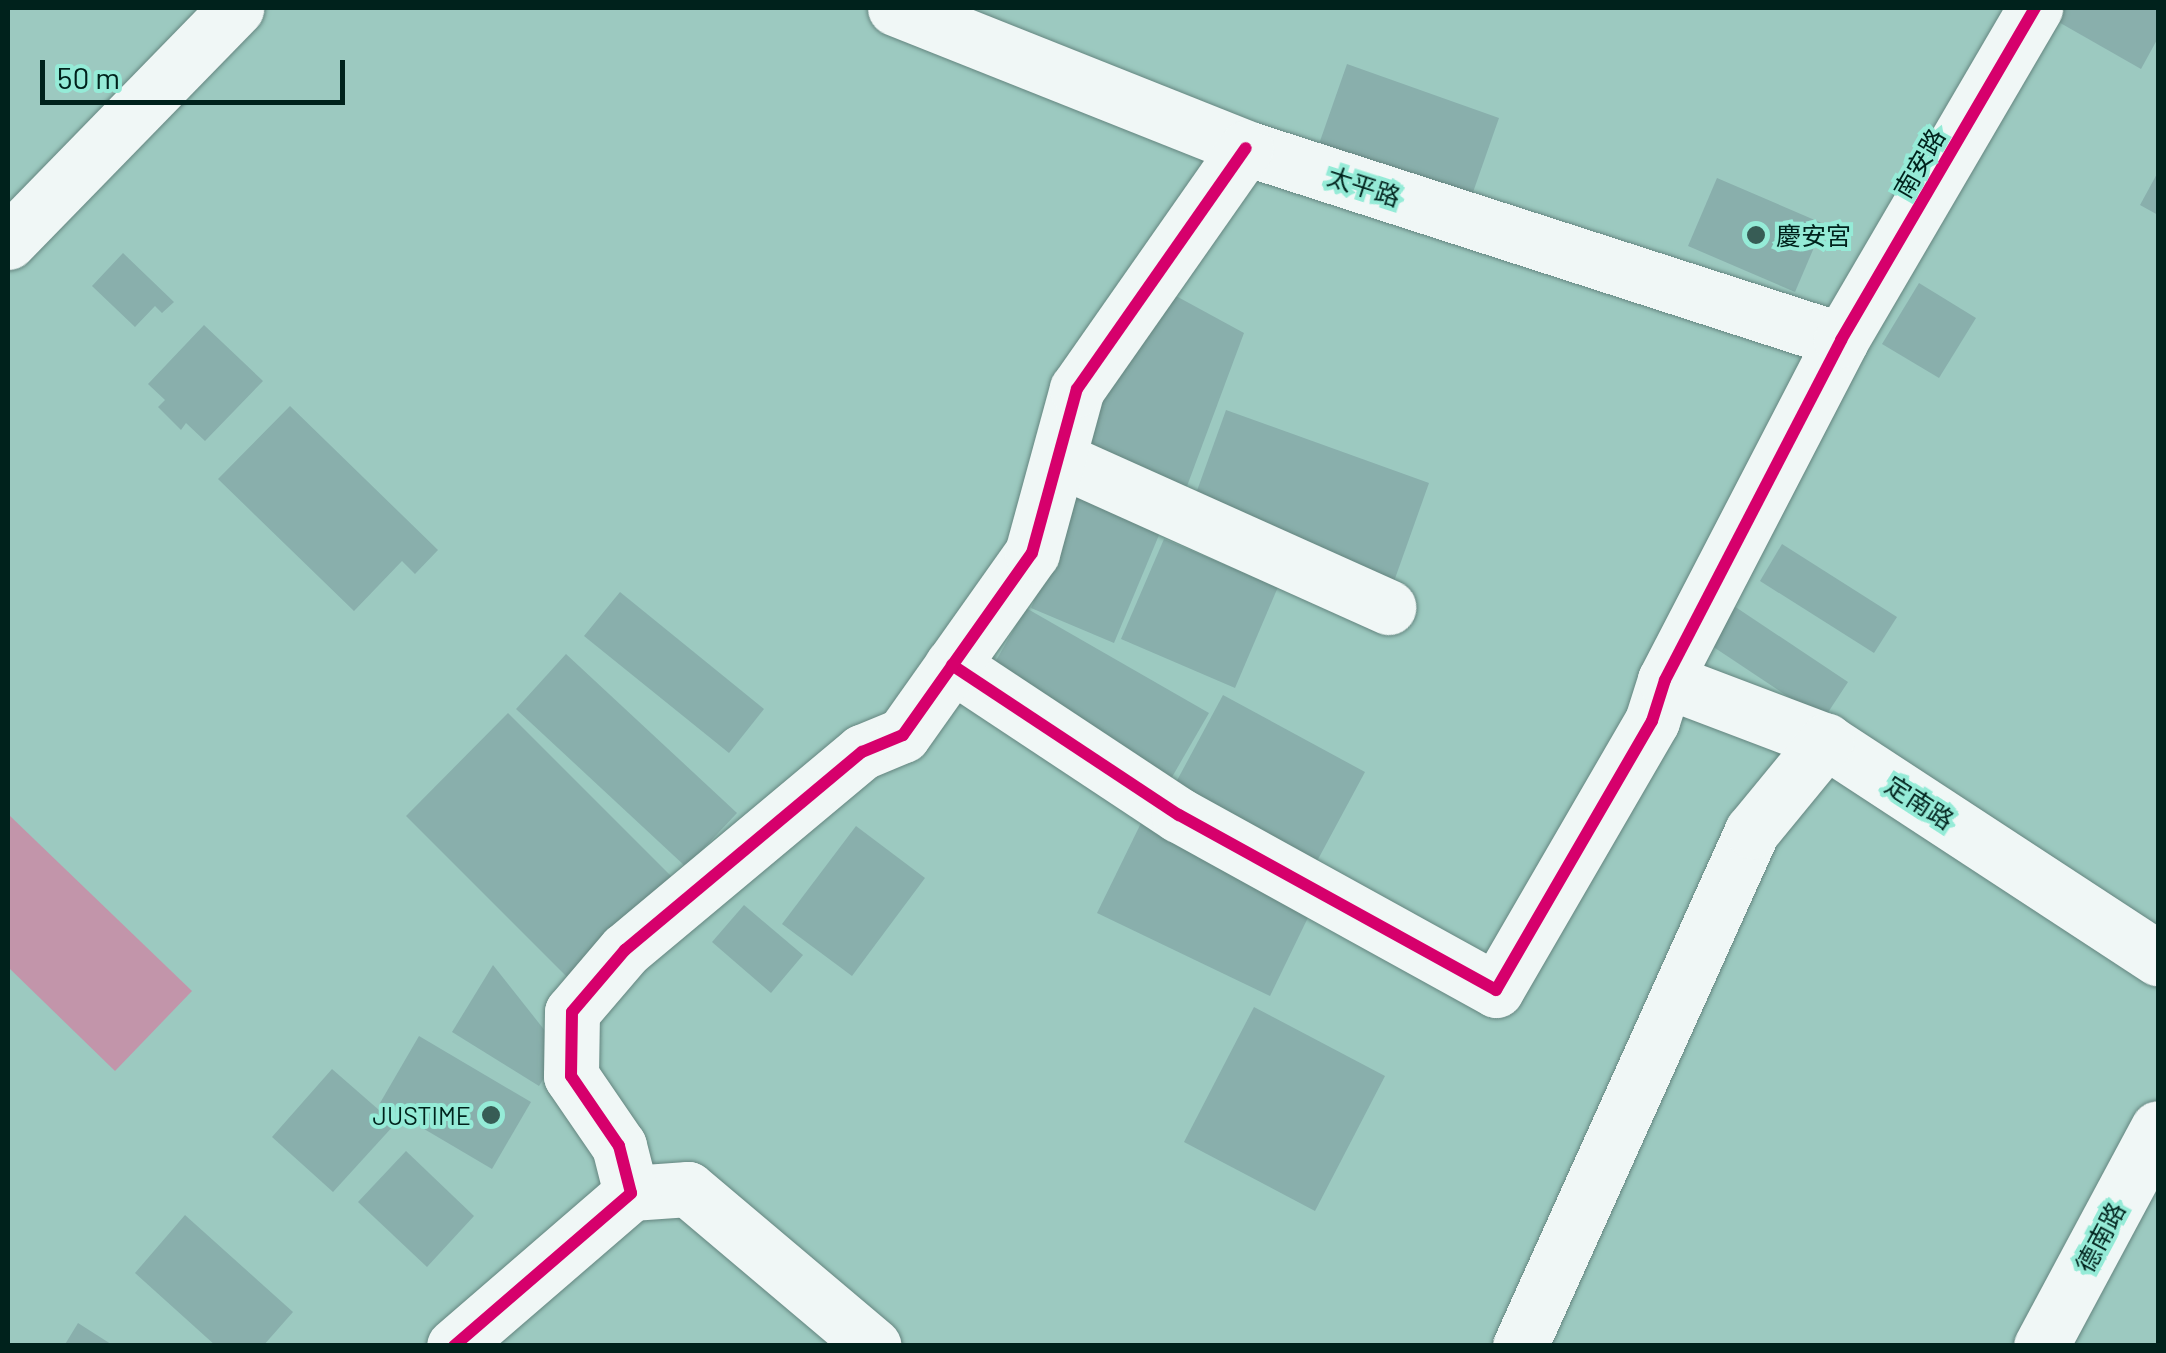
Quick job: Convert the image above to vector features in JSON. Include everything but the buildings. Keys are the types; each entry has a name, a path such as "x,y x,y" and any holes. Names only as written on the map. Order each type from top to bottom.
{"street":[{"path":"8,242 236,8"},
{"name":"太平路","path":"895,8 1246,148 1841,340"},
{"name":"南安路","path":"952,665 1178,815 1496,990 1652,721 1666,680 1841,340 2035,8"},
{"path":"631,1193 619,1146 571,1076 572,1012 640,938 862,752 903,734 1032,554 1061,460 1077,388 1246,148"},
{"path":"1061,460 1388,607"},
{"name":"定南路","path":"1666,680 1826,741 2158,958"},
{"path":"1520,1346 1752,831 1826,741"},
{"name":"德南路","path":"2041,1346 2158,1128"},
{"path":"454,1346 631,1193 688,1189 874,1346"}],"shaded area":[{"path":"8,814 192,991 115,1071 8,967"}],"cycle path":[{"path":"952,665 1179,815 1496,990 1652,721 1665,680 1841,340 2035,8"},
{"path":"454,1346 631,1193 619,1146 571,1076 572,1012 625,950 862,752 903,735 1032,553 1077,389 1246,148"}],"place":[{"name":"慶安宮","path":"1756,235"},
{"name":"JUSTIME","path":"491,1115"}]}
